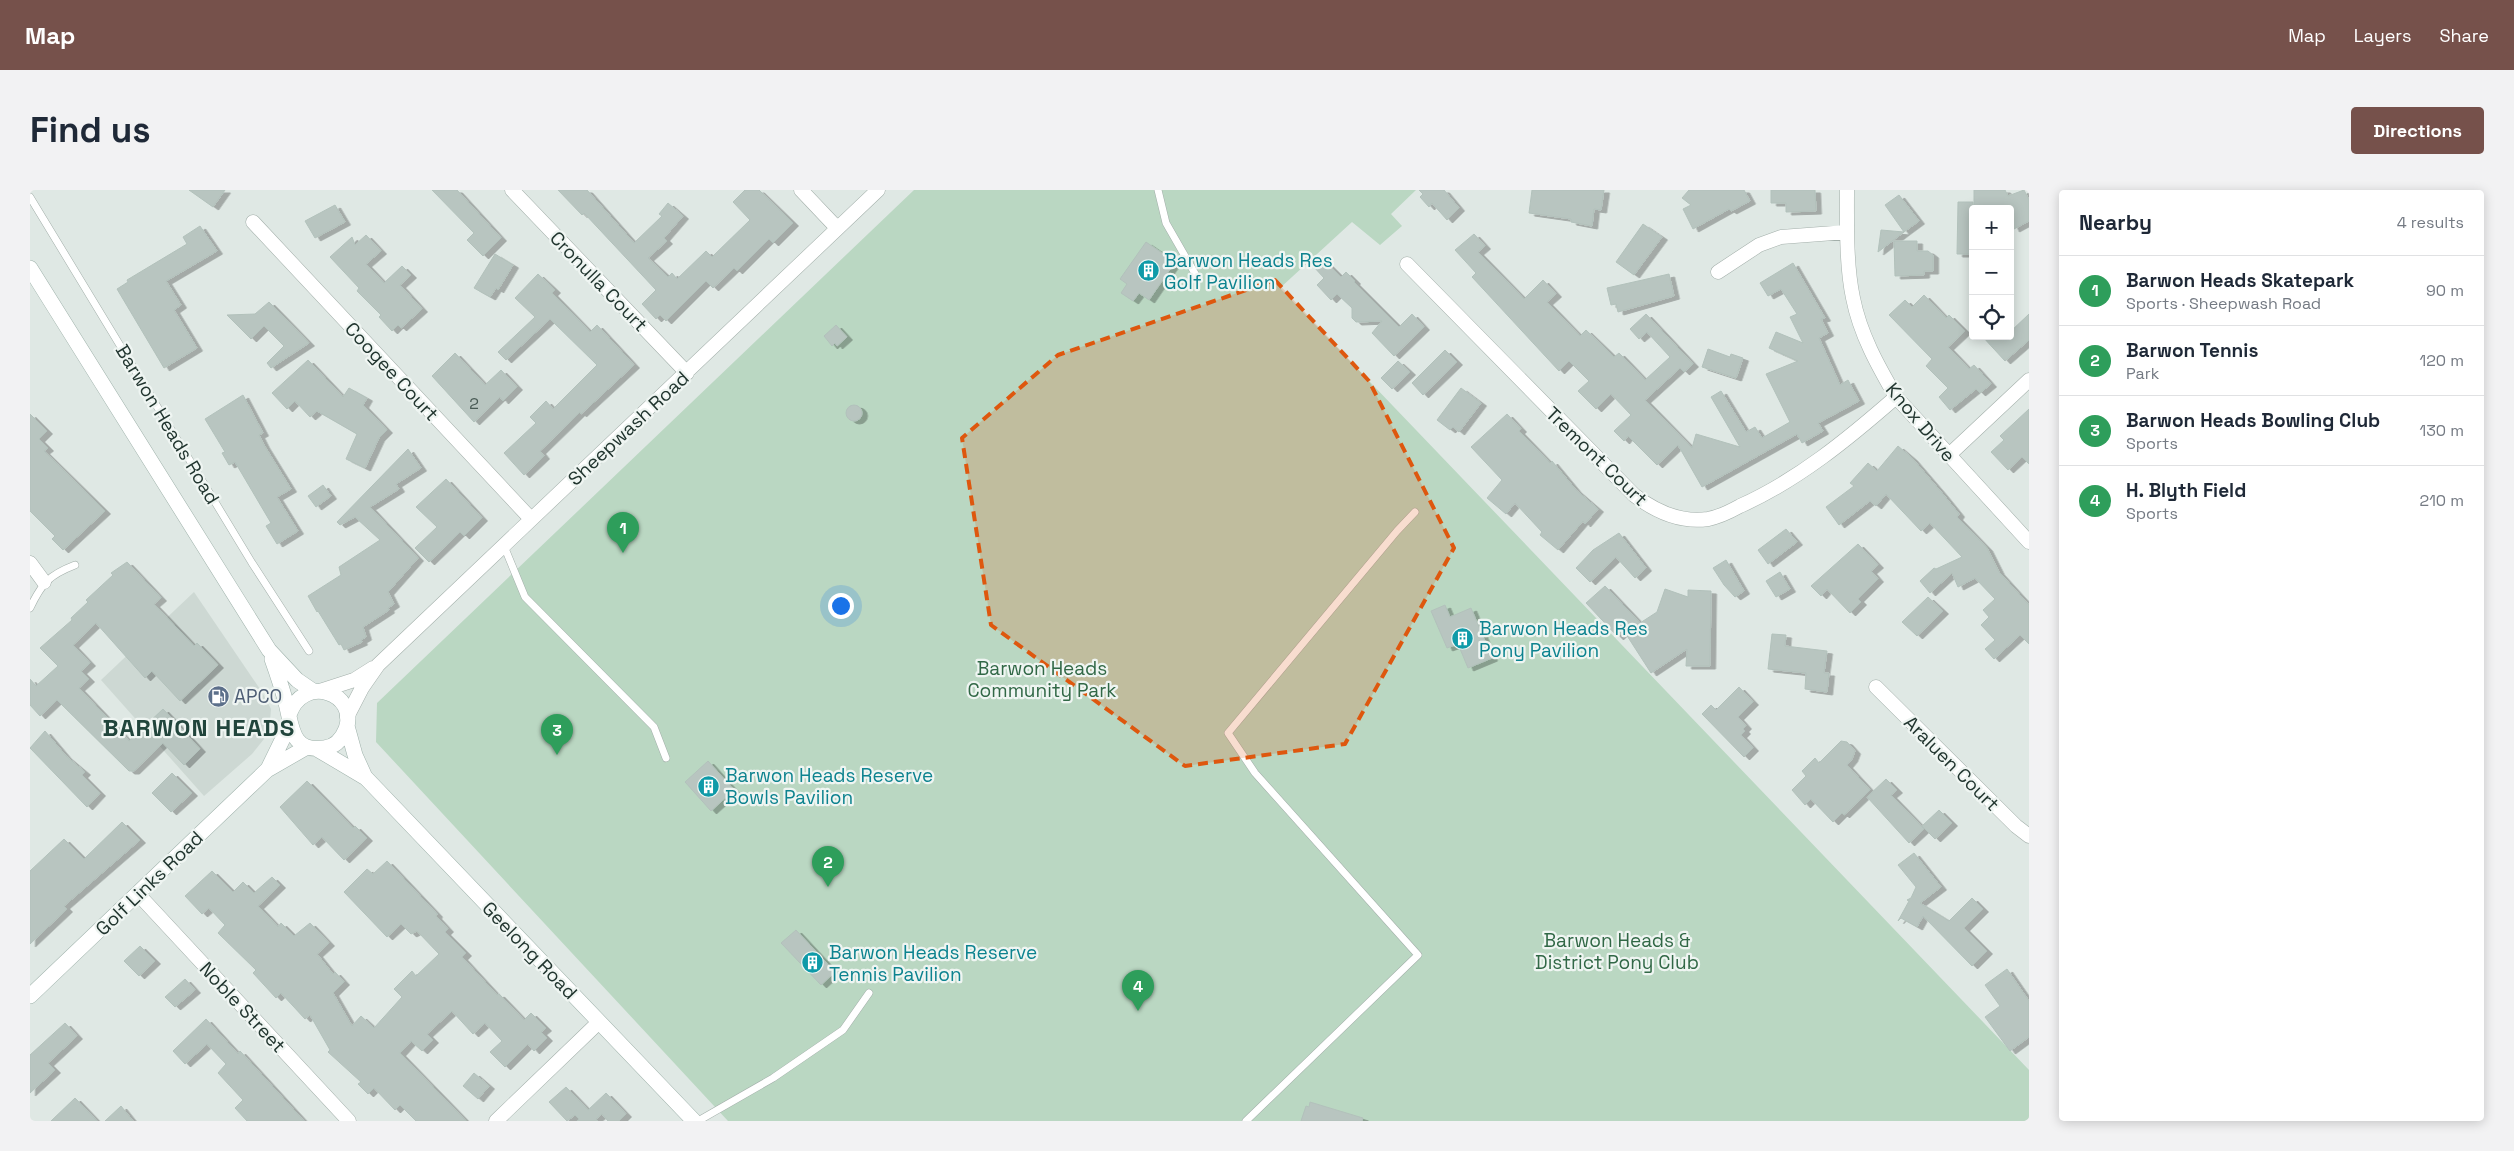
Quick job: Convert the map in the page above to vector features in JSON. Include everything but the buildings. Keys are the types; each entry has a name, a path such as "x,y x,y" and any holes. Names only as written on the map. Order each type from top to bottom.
{"main road":[{"name":"Barwon Heads Road","path":"30,268 269,650 297,680 317,691"},
{"name":"Barwon Heads Road","path":"269,650 289,721"},
{"path":"317,691 330,693 338,699 347,721 337,743 328,748 312,748 298,742 289,721 299,698 317,691"},
{"name":"Golf Links Road","path":"268,770 289,721"},
{"name":"Geelong Road","path":"347,721 355,756 366,778 694,1121"},
{"name":"Golf Links Road","path":"30,996 268,770 312,748"},
{"name":"Geelong Road","path":"312,748 366,778"}],"street":[{"name":"Cronulla Court","path":"512,190 687,373"},
{"path":"801,190 837,228"},
{"name":"Sheepwash Road","path":"317,691 354,680 378,665 878,190"},
{"name":"Knox Drive","path":"1847,190 1847,232 1852,298 1871,352 1896,397 2029,542"},
{"name":"Coogee Court","path":"253,222 531,519"},
{"path":"1718,272 1759,244 1780,237 1847,232"},
{"name":"Tremont Court","path":"1408,264 1634,495 1652,509 1669,516 1688,519 1709,519 1760,497 1847,440 1896,397"},
{"path":"1948,455 2029,380"},
{"path":"30,563 44,582"},
{"name":"Sheepwash Road","path":"347,721 362,688 378,665"},
{"name":"Araluen Court","path":"1876,688 2016,826 2029,836"},
{"name":"Noble Street","path":"138,894 349,1121"},
{"path":"496,1121 599,1022"}],"lane":[{"path":"1158,190 1166,223 1197,277"},
{"name":"Barwon Heads Road","path":"30,197 252,563 309,651"},
{"path":"1246,1121 1418,955 1255,773 1228,733 1397,530 1415,512"},
{"path":"504,546 525,598 654,727 666,758"},
{"path":"30,608 44,582 55,573 75,565"},
{"path":"698,1121 773,1078 843,1030 869,993"}],"highlighted area":[{"path":"1275,280 1369,381 1454,548 1345,744 1185,766 991,625 962,438 1058,355"}],"shaded area":[{"path":"194,592 262,692 271,709 270,722 264,739 252,754 204,796 101,680"}],"green space":[{"name":"Barwon Heads Community Park","path":"914,190 1416,190 1391,214 1402,226 1380,245 1352,222 1280,288 2029,1070 2029,1118 2025,1121 728,1121 376,742 377,703"}],"place":[{"name":"Barwon Heads Res Golf Pavilion","path":"1148,271"},
{"name":"Barwon Heads Skatepark","path":"623,553"},
{"name":"Barwon Heads Res Pony Pavilion","path":"1463,639"},
{"name":"APCO","path":"218,696"},
{"name":"Barwon Heads Bowling Club","path":"557,755"},
{"name":"Barwon Heads Reserve Bowls Pavilion","path":"709,786"},
{"name":"Barwon Tennis","path":"828,887"},
{"name":"Barwon Heads Reserve Tennis Pavilion","path":"813,963"},
{"name":"H. Blyth Field","path":"1138,1011"}],"district":[{"name":"BARWON HEADS","path":"199,728"}],"park label":[{"name":"Barwon Heads & District Pony Club","path":"1617,951"}]}
